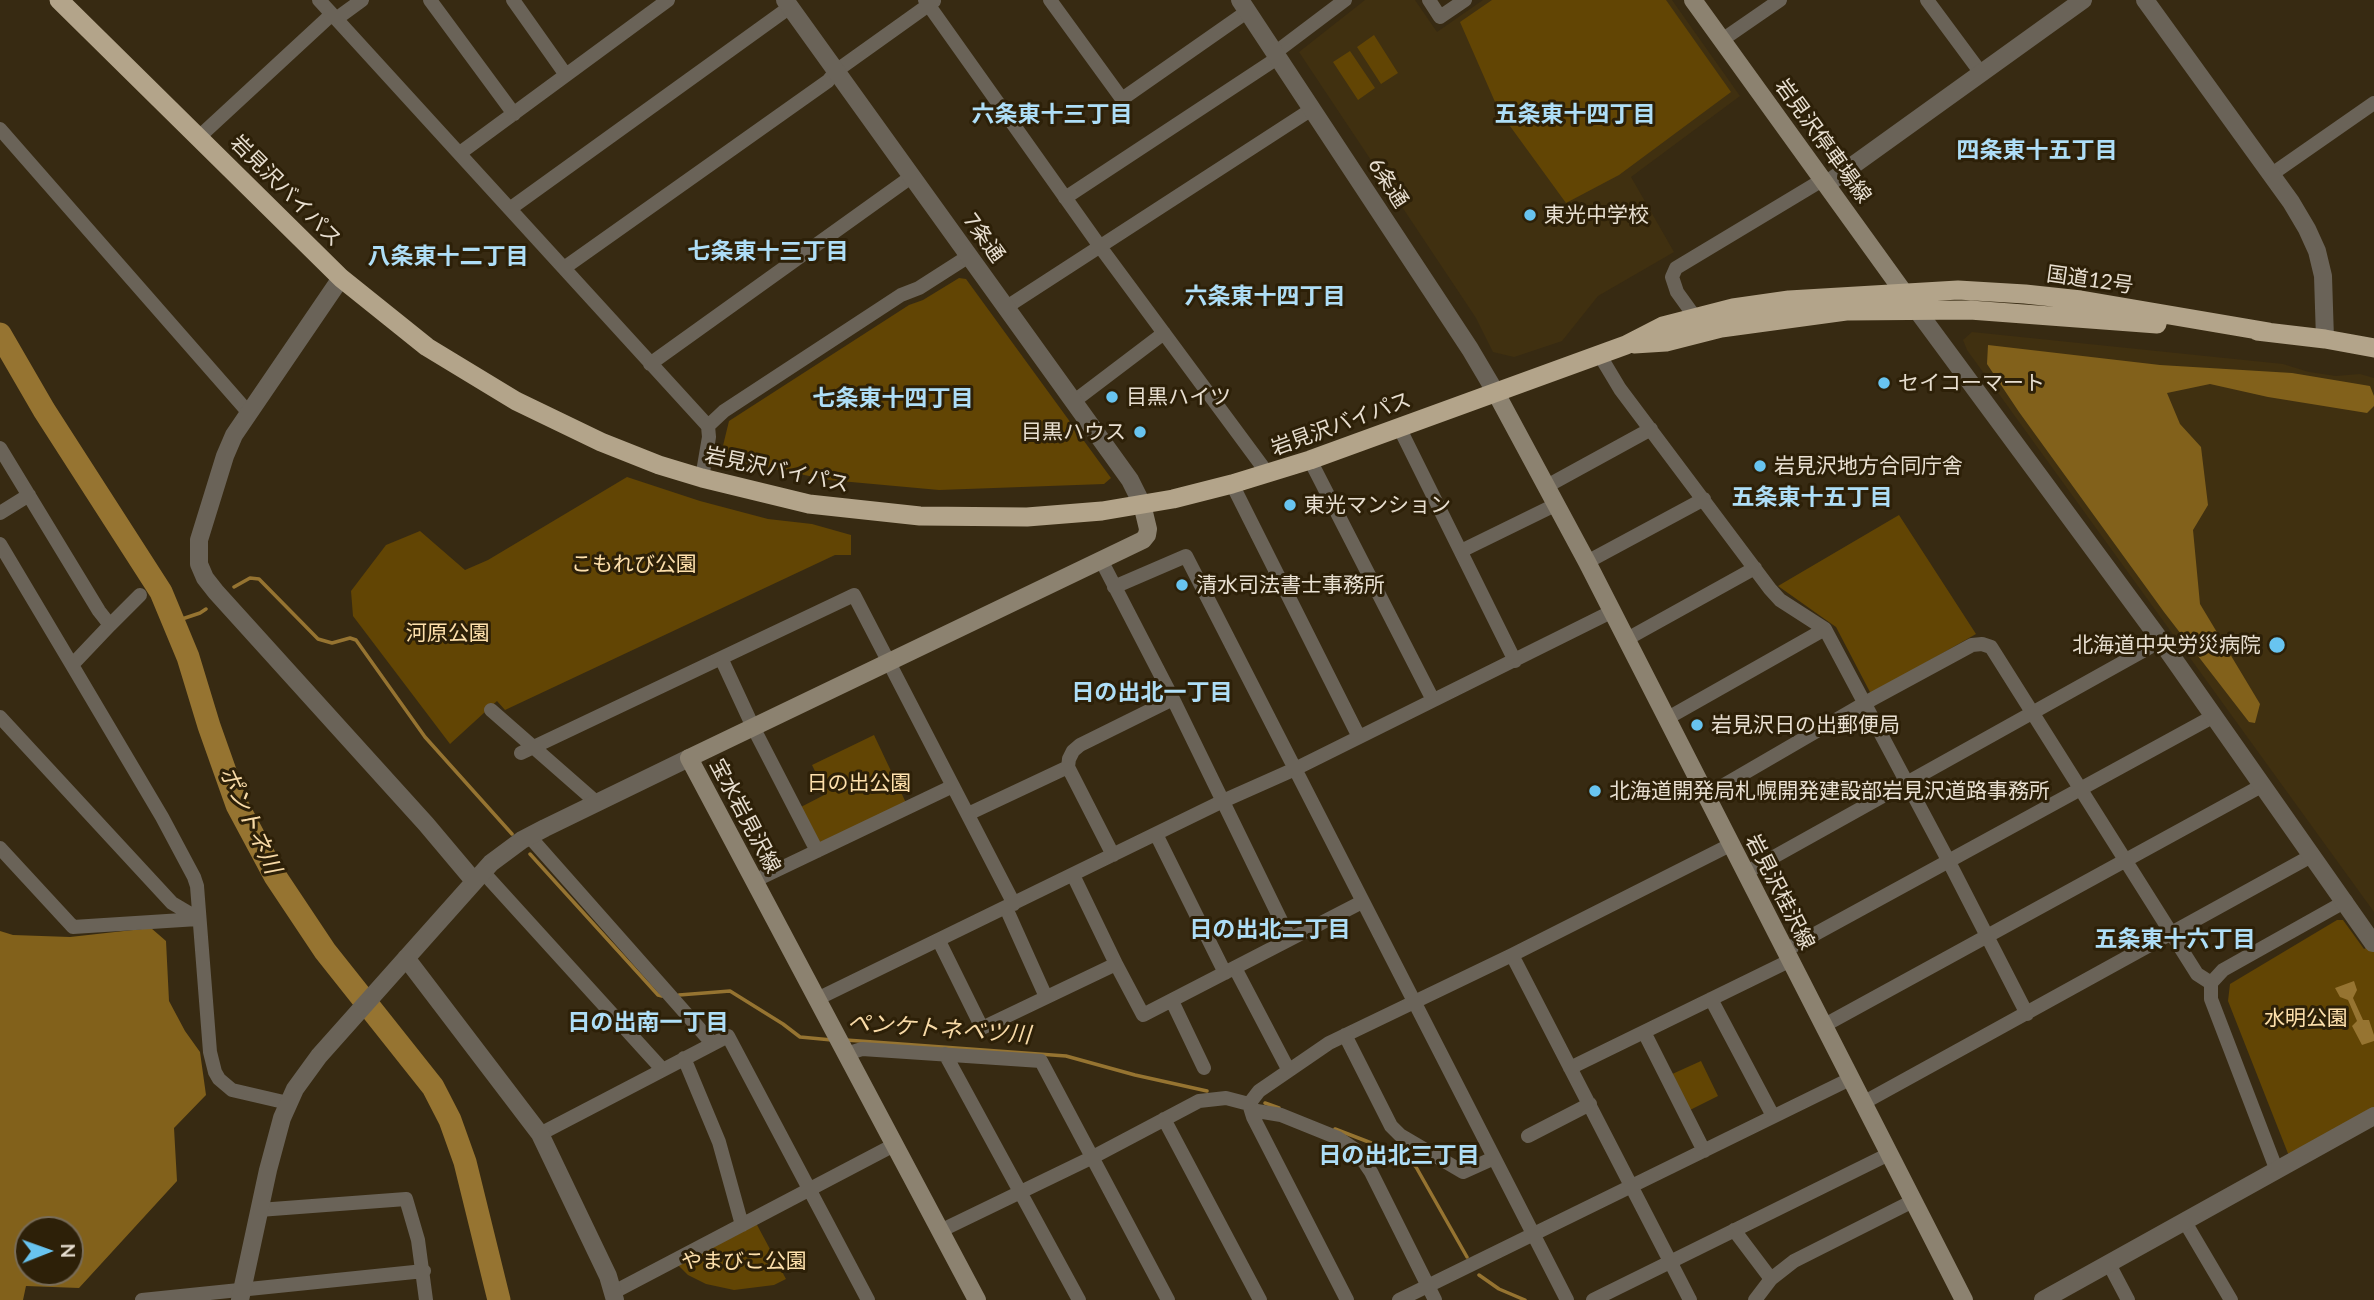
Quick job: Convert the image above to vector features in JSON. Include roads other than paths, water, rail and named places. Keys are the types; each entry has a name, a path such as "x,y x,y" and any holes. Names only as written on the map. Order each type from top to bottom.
{"highway":[{"name":"岩見沢バイパス","path":"59,0 341,278 427,347 516,401 601,442 659,465 702,478 809,504 910,516 1027,517 1101,511 1142,504 1232,484 1310,460 1626,345 1663,326 1695,317 1789,300 1903,292"},
{"name":"国道12号","path":"1903,292 1958,290 2053,297 2374,348"},
{"name":"岩見沢バイパス","path":"1626,345 1666,342 1721,328 1800,316 1846,311 1916,309"},
{"name":"国道12号","path":"1916,309 1970,310 2269,332"}],"main road":[{"name":"岩見沢停車場線","path":"1693,0 1916,309"},
{"name":"岩見沢桂沢線","path":"1496,393 1627,639 1964,1300"},
{"name":"宝水岩見沢線","path":"977,1300 689,758 1143,540 1148,529 1142,504"}],"street":[{"path":"319,0 708,426 709,437 702,478"},
{"path":"199,137 333,17 362,0"},
{"path":"430,0 514,114"},
{"path":"513,0 566,75"},
{"path":"460,153 668,0"},
{"path":"1050,0 1122,99 1244,5"},
{"path":"1065,198 1277,55 1345,0"},
{"path":"1429,0 1440,17 1465,0"},
{"path":"1722,40 1780,0"},
{"path":"1927,0 1981,73"},
{"path":"1695,317 1677,292 1672,277 1676,268 1826,182 2083,0"},
{"path":"2145,0 2291,202 2317,251 2323,276 2325,339"},
{"path":"564,268 828,81 836,71 929,2 1065,198 1268,474"},
{"path":"511,208 787,4"},
{"name":"7条通","path":"787,4 1130,480 1142,504"},
{"name":"6条通","path":"1244,5 1470,349 1496,393"},
{"path":"2272,174 2374,103"},
{"path":"1005,308 1101,248 1312,108"},
{"path":"0,129 248,412"},
{"path":"650,364 911,177"},
{"path":"708,426 724,411 901,295 919,288 969,256"},
{"path":"341,278 234,435 199,540 199,564 205,578 216,592 426,824 662,1069"},
{"path":"1916,309 2161,641 2374,943"},
{"path":"1073,402 1164,333"},
{"path":"1599,354 1619,389 1780,600 1825,628 2026,1014"},
{"path":"1399,427 1515,661"},
{"path":"1547,486 1651,429"},
{"path":"0,448 110,625"},
{"path":"1310,460 1433,700"},
{"path":"1232,484 1359,737"},
{"path":"0,513 29,495"},
{"path":"1587,562 1704,499"},
{"path":"1461,551 1556,504"},
{"path":"0,544 190,866 197,886 210,1052 215,1072 232,1090 288,1103"},
{"path":"1114,587 1186,556 1567,1300"},
{"path":"1101,560 1173,699 1290,939"},
{"path":"1627,639 1755,568"},
{"path":"72,665 140,595"},
{"path":"527,750 855,595 968,814 1010,906 1046,997"},
{"path":"817,999 1223,801 1295,769 1611,612"},
{"path":"1666,719 1825,628"},
{"path":"1745,873 2161,641"},
{"path":"1705,796 1865,703 1972,646 1982,644 1991,647 2197,974 2211,983"},
{"path":"721,658 817,851"},
{"path":"1113,855 1068,768 1073,751 1173,699"},
{"path":"491,710 527,750 596,802"},
{"path":"1570,1068 1712,999 1948,860 2214,716"},
{"path":"1,721 172,904 199,919"},
{"path":"241,1294 276,1136 288,1103 311,1067 491,863 529,836 689,758"},
{"path":"968,814 1068,768"},
{"path":"1823,1026 2263,785"},
{"path":"754,881 953,786"},
{"path":"1156,834 1288,1069"},
{"path":"529,836 712,1043"},
{"path":"1250,1107 1259,1091 1288,1069 1345,1035 1512,955 1730,845"},
{"path":"0,848 73,927 199,919"},
{"path":"1863,1103 2313,855"},
{"path":"1073,875 1143,1015 1362,902"},
{"path":"2277,1171 2211,999 2211,983 2223,970 2346,901"},
{"path":"939,941 982,1028 1116,964"},
{"path":"1512,955 1690,1300"},
{"path":"406,958 540,1134 608,1276 614,1296 894,1145"},
{"path":"1712,999 1773,1116"},
{"path":"1172,1001 1205,1068"},
{"path":"1644,1032 1704,1151"},
{"path":"1345,1035 1391,1126 1400,1135 1463,1172 1494,1158"},
{"path":"540,1134 728,1036 868,1300"},
{"path":"840,1044 862,1049 1041,1061 1168,1300"},
{"path":"945,1054 1079,1300"},
{"path":"684,1058 719,1142 742,1225"},
{"path":"1399,1300 1850,1079"},
{"path":"940,1231 1093,1157 1199,1101 1226,1098 1292,1119 1338,1138 1356,1150 1371,1172 1435,1300"},
{"path":"1528,1136 1590,1104"},
{"path":"1250,1107 1347,1300"},
{"path":"2043,1300 2374,1116"},
{"path":"1164,1119 1260,1300"},
{"path":"1593,1300 1889,1154"},
{"path":"259,1210 406,1199 424,1271 426,1300"},
{"path":"1755,1300 1771,1279 1794,1261 1913,1201"},
{"path":"2185,1223 2231,1300"},
{"path":"1734,1230 1771,1279"},
{"path":"2109,1264 2128,1300"},
{"path":"142,1300 241,1294 424,1271"}],"waterway":[{"name":"ポントネ川","path":"0,334 44,410 161,592 188,657 237,805 275,876 325,951 433,1087 450,1120 465,1162 499,1300"},
{"name":"ペンケトネベツ川","path":"234,587 250,578 259,579 318,639 332,643 350,638 356,640 425,737 512,834"},
{"name":"ペンケトネベツ川","path":"173,622 206,609"},
{"name":"ペンケトネベツ川","path":"530,854 658,995 662,996"},
{"name":"ペンケトネベツ川","path":"679,995 730,991 800,1037 832,1040"},
{"name":"ペンケトネベツ川","path":"846,1040 1066,1056 1207,1091"},
{"name":"ペンケトネベツ川","path":"1265,1103 1279,1108"},
{"name":"ペンケトネベツ川","path":"1335,1129 1410,1160 1467,1257"},
{"name":"ペンケトネベツ川","path":"1479,1275 1499,1289 1525,1300"}],"place":[{"name":"東光中学校","path":"1530,215"},
{"name":"セイコーマート","path":"1884,383"},
{"name":"目黒ハイツ","path":"1112,397"},
{"name":"目黒ハウス","path":"1140,432"},
{"name":"岩見沢地方合同庁舎","path":"1760,466"},
{"name":"東光マンション","path":"1290,505"},
{"name":"清水司法書士事務所","path":"1182,585"},
{"name":"北海道中央労災病院","path":"2277,645"},
{"name":"岩見沢日の出郵便局","path":"1697,725"},
{"name":"北海道開発局札幌開発建設部岩見沢道路事務所","path":"1595,791"}],"district":[{"name":"六条東十三丁目","path":"1052,115"},
{"name":"五条東十四丁目","path":"1575,115"},
{"name":"四条東十五丁目","path":"2037,151"},
{"name":"七条東十三丁目","path":"768,252"},
{"name":"八条東十二丁目","path":"448,257"},
{"name":"六条東十四丁目","path":"1265,297"},
{"name":"七条東十四丁目","path":"893,399"},
{"name":"五条東十五丁目","path":"1812,498"},
{"name":"日の出北一丁目","path":"1152,693"},
{"name":"日の出北二丁目","path":"1270,930"},
{"name":"五条東十六丁目","path":"2175,940"},
{"name":"日の出南一丁目","path":"648,1023"},
{"name":"日の出北三丁目","path":"1399,1156"}],"park label":[{"name":"こもれび公園","path":"634,564"},
{"name":"河原公園","path":"448,633"},
{"name":"日の出公園","path":"859,783"},
{"name":"水明公園","path":"2306,1018"},
{"name":"やまびこ公園","path":"744,1261"}]}
